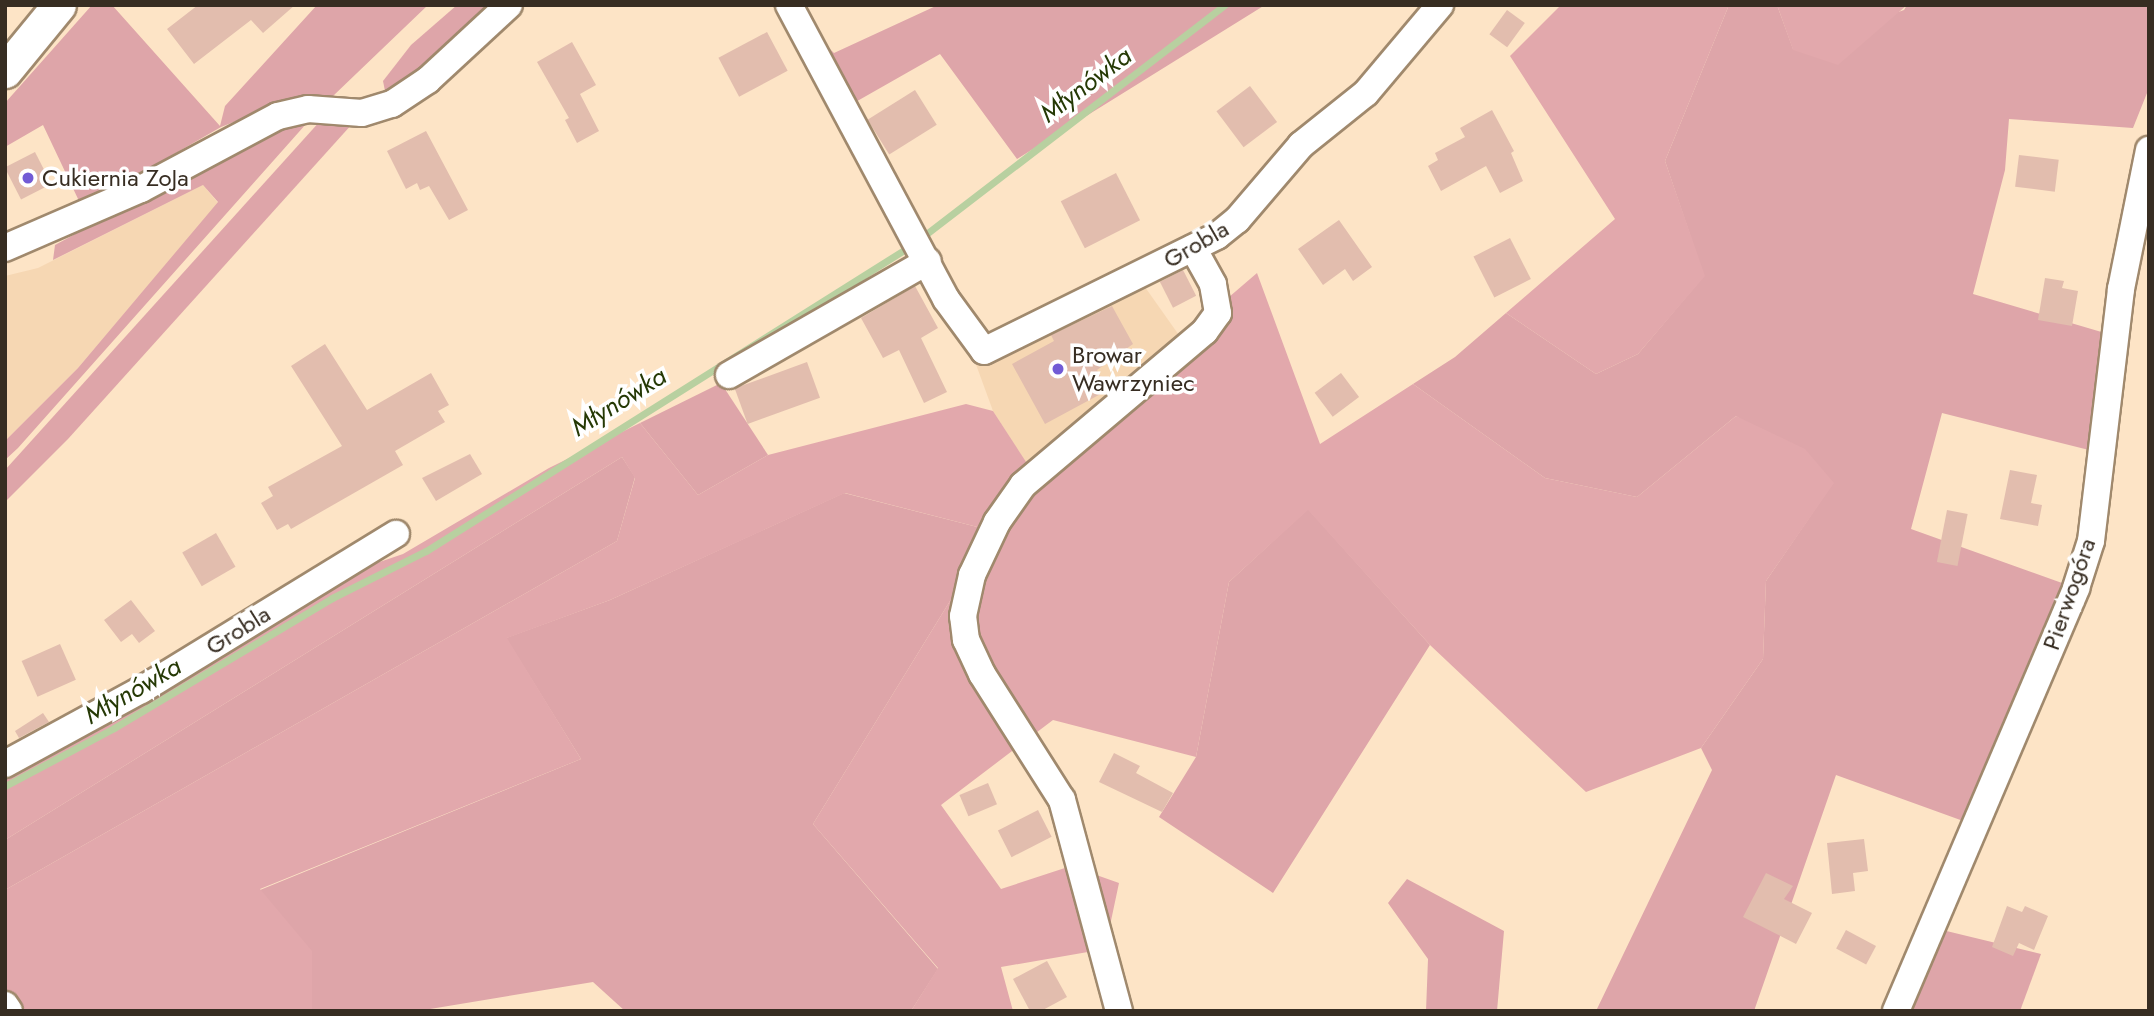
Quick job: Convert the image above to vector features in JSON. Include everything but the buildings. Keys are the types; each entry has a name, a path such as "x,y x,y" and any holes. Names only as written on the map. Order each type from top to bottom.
{"main road":[{"path":"5,71 59,5"}],"street":[{"path":"5,247 141,189 278,116 308,109 362,113 392,104 428,80 509,5"},
{"name":"Grobla","path":"789,5 946,299 984,351 1193,248 1237,220 1301,145 1366,93 1440,5"},
{"name":"Pierwogóra","path":"1896,1011 2077,588 2091,541 2121,289 2149,150"},
{"path":"1119,1011 1062,800 982,674 966,640 963,616 982,554 1023,485 1212,324 1220,306 1193,248"},
{"path":"729,375 928,261"},
{"name":"Grobla","path":"5,764 141,690 396,534"},
{"path":"5,1005 9,1011"}],"shaded area":[{"path":"92,5 112,5 220,126 225,106 317,5 428,5 333,96 300,96 221,127 155,165 79,201 43,125 5,147 5,103"},
{"path":"457,5 490,5 442,53 385,91 383,81 411,45"},
{"path":"938,5 1265,5 1017,159 940,54 845,108 794,15 834,53"},
{"path":"1561,5 1729,5 1665,161 1705,276 1638,354 1596,374 1506,313 1615,219 1510,56"},
{"path":"1729,5 1777,5 1793,49 1904,10 1907,5 2149,5 2149,88 2133,128 2009,119 2005,170 1973,294 2115,336 2101,453 1942,413 1911,529 2076,588 1966,822 1836,775 1754,1011 1596,1011 1712,770 1701,748 1763,659 1766,581 1833,483 1736,416 1637,497 1545,478 1413,384 1455,357 1506,313 1596,374 1638,354 1704,276 1665,161"},
{"path":"1777,5 1907,5 1838,65 1793,50"},
{"path":"331,109 362,113 68,439 5,502 5,470"},
{"path":"306,124 5,460 5,441 78,368 218,202 203,185 53,260 55,245 269,129"},
{"path":"203,185 218,203 78,368 5,441 5,276 38,268"},
{"path":"1257,273 1320,444 1413,384 1545,478 1637,497 1736,416 1805,449 1834,483 1766,581 1763,659 1701,748 1586,792 1430,645 1308,510 1229,582 1196,757 1053,720 941,805 1001,889 1071,866 1119,883 1105,949 1001,967 1013,1011 911,1011 938,968 813,824 993,531 845,493 610,600 507,638 581,759 260,889 312,951 312,1011 8,1011 5,1007 5,890 617,541 635,478 622,457 5,840 5,768 356,570 403,554 549,468 640,423 698,495 768,455 966,404 993,411 1030,468"},
{"path":"1140,280 1181,338 1030,469 993,411 974,359"},
{"path":"721,383 768,455 698,495 640,423"},
{"path":"622,457 635,477 617,541 5,890 5,840"},
{"path":"844,493 993,531 813,824 938,969 911,1011 625,1011 593,982 418,1011 311,1011 260,890 581,759 506,638 610,600"},
{"path":"1308,509 1430,645 1273,893 1159,817 1196,757 1229,582"},
{"path":"1407,879 1504,931 1497,1011 1426,1011 1428,959 1388,903"},
{"path":"1930,927 2041,954 2020,1011 1896,1011"}],"waterway":[{"name":"Młynówka","path":"921,238 1225,5"},
{"name":"Młynówka","path":"5,786 114,728 332,598 426,551 912,245"}],"place":[{"name":"Cukiernia ZoJa","path":"28,178"},
{"name":"Browar Wawrzyniec","path":"1058,369"}]}
